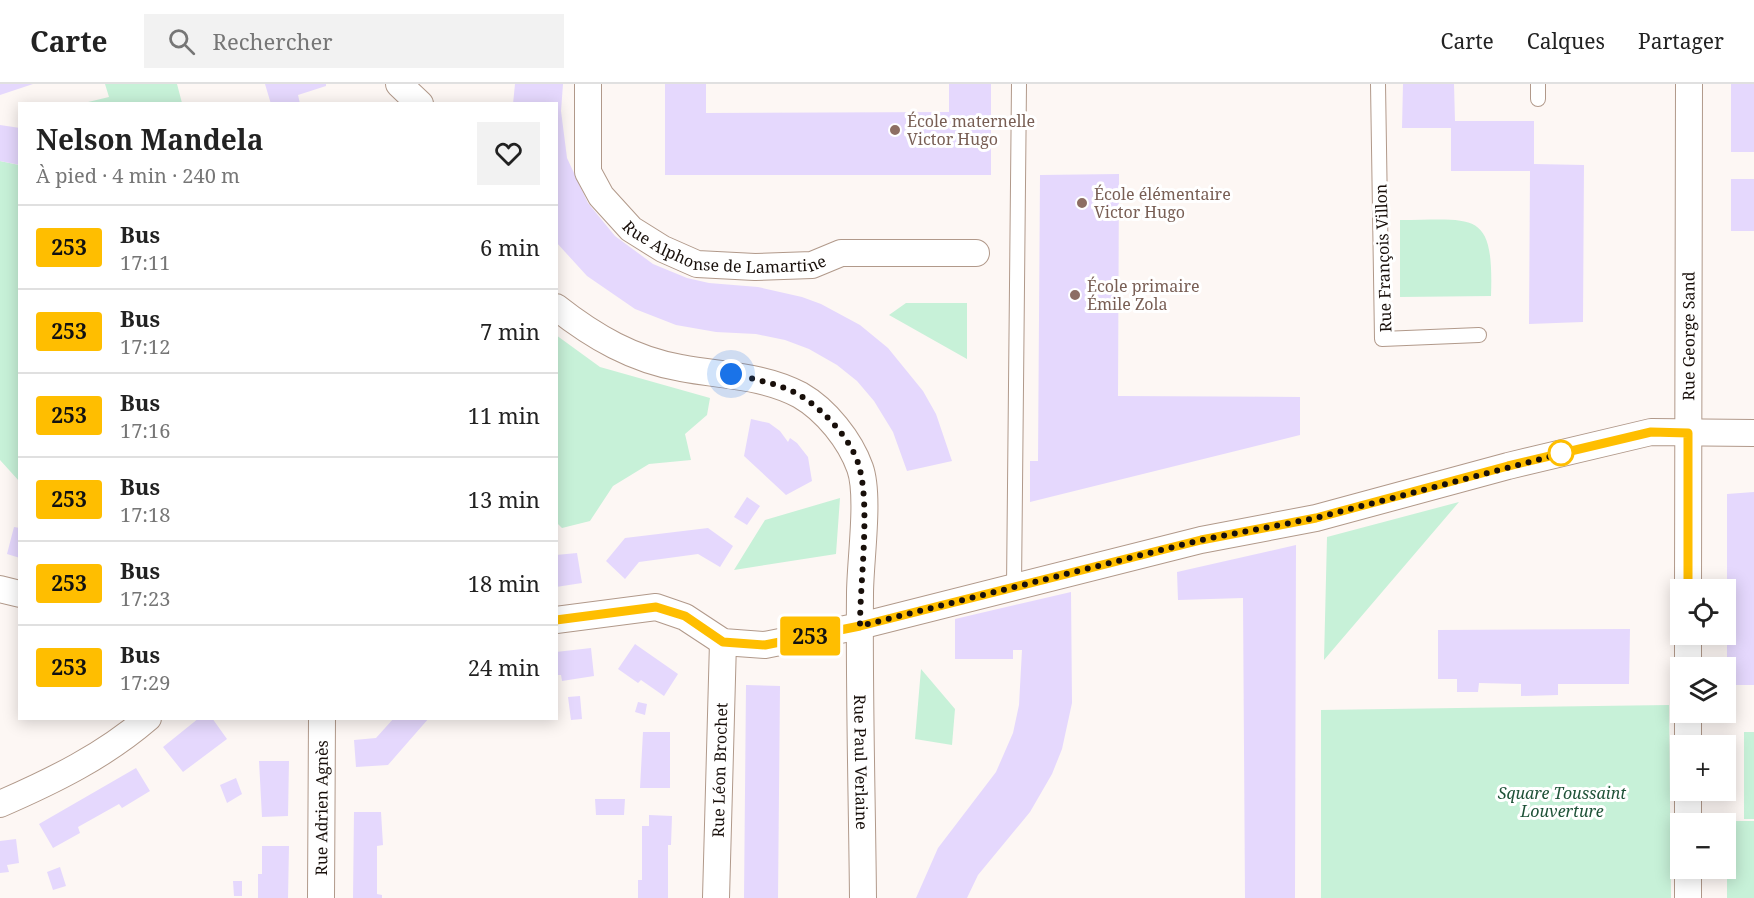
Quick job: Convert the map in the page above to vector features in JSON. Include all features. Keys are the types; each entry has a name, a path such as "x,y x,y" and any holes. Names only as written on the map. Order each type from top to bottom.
{"street":[{"path":"399,84 418,102"},
{"name":"Rue Alphonse de Lamartine","path":"588,84 588,172 601,196 631,229 663,249 697,264 755,267 812,265 841,253 976,253"},
{"name":"Rue George Sand","path":"1688,579 1689,84"},
{"path":"558,309 590,333 624,351 682,369 731,374 768,383 801,396 826,416 846,440 860,469 864,508 860,626"},
{"path":"558,620 656,607 685,616 723,642 765,645 860,626 1201,540 1316,518 1518,464 1651,432 1754,433"},
{"path":"0,590 18,594"},
{"name":"Rue Paul Verlaine","path":"860,626 863,898"},
{"name":"Rue Léon Brochet","path":"716,898 723,642"},
{"path":"0,804 59,778 130,734 146,720"},
{"name":"Rue Adrien Agnès","path":"321,898 322,720"},
{"path":"1688,879 1688,898"}],"lane":[{"path":"1014,587 1019,84"},
{"name":"Rue François Villon","path":"1378,84 1382,339 1479,335"},
{"path":"1538,84 1538,99"}],"green space":[{"path":"105,84 177,84 182,102 88,102 109,97"},
{"path":"0,161 18,165 18,480 0,460"},
{"path":"1400,220 1463,221 1475,225 1483,234 1489,247 1491,296 1400,297"},
{"path":"906,303 967,303 967,359 889,315"},
{"path":"558,336 600,367 710,398 707,415 685,434 691,460 649,464 613,486 590,521 562,528 558,524"},
{"path":"840,498 836,554 734,570 765,520"},
{"path":"1459,502 1324,660 1327,537"},
{"path":"921,669 955,709 952,745 915,739"},
{"name":"Square Toussaint Louverture","path":"1669,705 1671,898 1321,898 1321,710"},
{"path":"1744,732 1754,732 1754,819 1744,819"},
{"path":"1736,821 1754,821 1754,898 1727,898 1727,879 1736,879"}],"building":[{"path":"0,84 33,84 0,95"},
{"path":"265,84 326,84 326,86 298,95 300,102 270,102"},
{"path":"515,84 563,84 561,111 567,158 588,203 615,236 653,264 687,278 709,283 758,287 802,297 821,304 860,325 888,348 923,391 936,414 952,461 907,471 893,432 874,401 857,381 837,365 809,349 785,340 756,334 716,332 676,325 635,309 587,276 558,244 558,102 513,102"},
{"path":"665,84 706,84 706,113 949,112 949,84 991,84 991,175 665,175"},
{"path":"1403,84 1454,84 1455,121 1534,121 1534,164 1584,165 1583,322 1529,324 1530,171 1451,171 1451,128 1402,128"},
{"path":"1731,84 1754,84 1754,152 1731,152"},
{"path":"0,125 18,128 18,165 0,161"},
{"path":"1119,174 1118,396 1300,397 1300,435 1030,502 1030,461 1038,461 1040,175"},
{"path":"1731,179 1754,179 1754,231 1731,231"},
{"path":"751,419 769,423 780,431 788,442 790,438 797,443 808,457 812,481 786,495 744,456"},
{"path":"1754,492 1754,685 1736,685 1736,657 1727,657 1727,645 1736,645 1736,579 1727,579 1727,494"},
{"path":"747,497 760,506 747,525 734,517"},
{"path":"14,527 18,528 18,557 7,554"},
{"path":"708,528 733,546 720,567 698,554 639,562 625,579 606,561 625,538"},
{"path":"1296,545 1295,898 1245,898 1243,598 1178,600 1177,572"},
{"path":"577,553 582,583 558,587 558,555"},
{"path":"1071,592 1072,703 1062,749 1052,774 1030,812 978,875 967,898 916,898 938,848 996,772 1013,733 1019,705 1022,650 1013,650 1013,659 955,659 955,619"},
{"path":"1630,629 1629,684 1558,684 1558,695 1521,696 1521,684 1479,683 1478,692 1457,692 1457,679 1438,679 1438,630"},
{"path":"635,644 678,674 664,696 641,680 638,683 618,669"},
{"path":"591,648 594,676 562,681 561,675 558,675 558,652"},
{"path":"746,685 780,686 778,898 744,898"},
{"path":"580,696 582,719 571,720 568,697"},
{"path":"638,702 647,704 645,715 635,712"},
{"path":"197,720 213,720 227,739 183,772 163,747"},
{"path":"392,720 427,720 388,765 356,767 354,740 376,738"},
{"path":"643,732 670,732 670,788 640,788"},
{"path":"259,761 289,761 288,816 262,817"},
{"path":"136,768 150,791 122,808 119,804 78,827 80,833 53,848 39,824"},
{"path":"236,778 242,794 227,803 220,785"},
{"path":"595,799 625,799 624,815 596,815"},
{"path":"354,812 381,812 383,845 377,846 377,894 382,895 382,898 353,898"},
{"path":"649,815 672,816 671,845 668,845 668,898 638,898 638,880 642,880 642,826 649,826"},
{"path":"16,839 19,863 7,865 9,872 0,873 0,841"},
{"path":"262,846 289,846 288,898 258,898 258,874 262,874"},
{"path":"60,867 66,886 53,890 47,872"},
{"path":"233,881 242,881 242,896 234,896"}],"bus line":[{"name":"253","path":"558,620 656,607 685,616 723,642 765,645 860,626 1201,540 1316,518 1508,466 1651,432 1688,433 1688,579"}],"place":[{"name":"École maternelle Victor Hugo","path":"895,130"},
{"name":"École élémentaire Victor Hugo","path":"1082,203"},
{"name":"École primaire Émile Zola","path":"1075,295"}],"route":[{"path":"731,374 768,383 801,396 826,416 846,440 860,469 864,508 860,626 1201,540 1316,518 1568,452 1561,453"}]}
